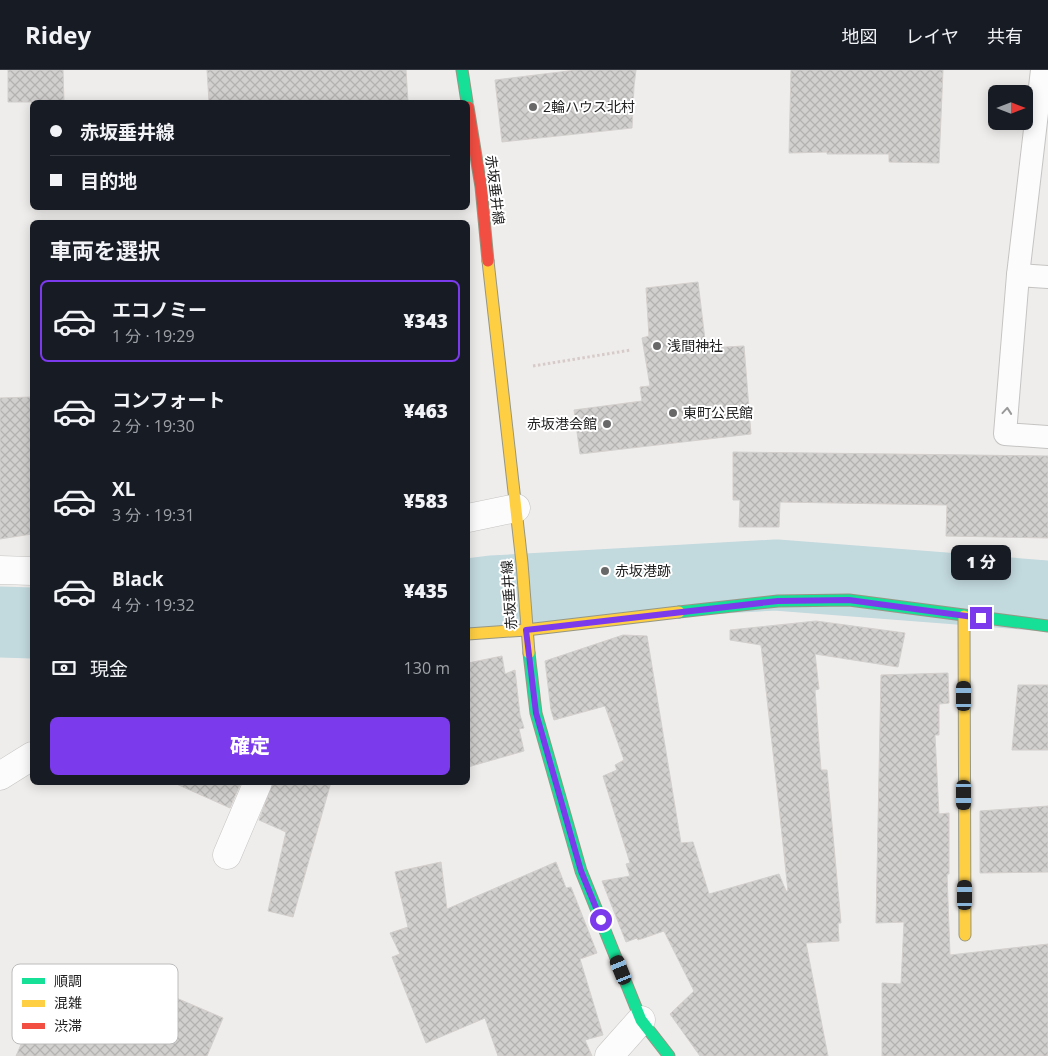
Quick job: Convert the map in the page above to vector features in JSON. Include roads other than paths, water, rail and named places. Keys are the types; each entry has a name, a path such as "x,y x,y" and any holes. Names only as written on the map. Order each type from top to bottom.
{"main road":[{"path":"462,70 467,100"},
{"name":"赤坂垂井線","path":"470,119 481,187 522,563 526,630 536,713 581,871 641,1020 669,1056"},
{"path":"470,634 526,630 778,601 849,600 1048,626"},
{"path":"964,616 965,935"}],"street":[{"path":"470,518 516,508"},
{"path":"0,570 30,571"},
{"path":"0,776 30,757"},
{"path":"227,855 257,785"},
{"path":"609,1056 641,1020"}],"lane":[{"path":"1042,70 1018,275 1005,434 1048,437"},
{"path":"1018,275 1048,277"}],"waterway":[{"path":"470,594 776,575 1048,596"},
{"path":"0,622 30,623"}],"place":[{"name":"2輪ハウス北村","path":"533,107"},
{"name":"浅間神社","path":"657,346"},
{"name":"東町公民館","path":"673,413"},
{"name":"赤坂港会館","path":"607,424"},
{"name":"赤坂港跡","path":"605,571"}]}
